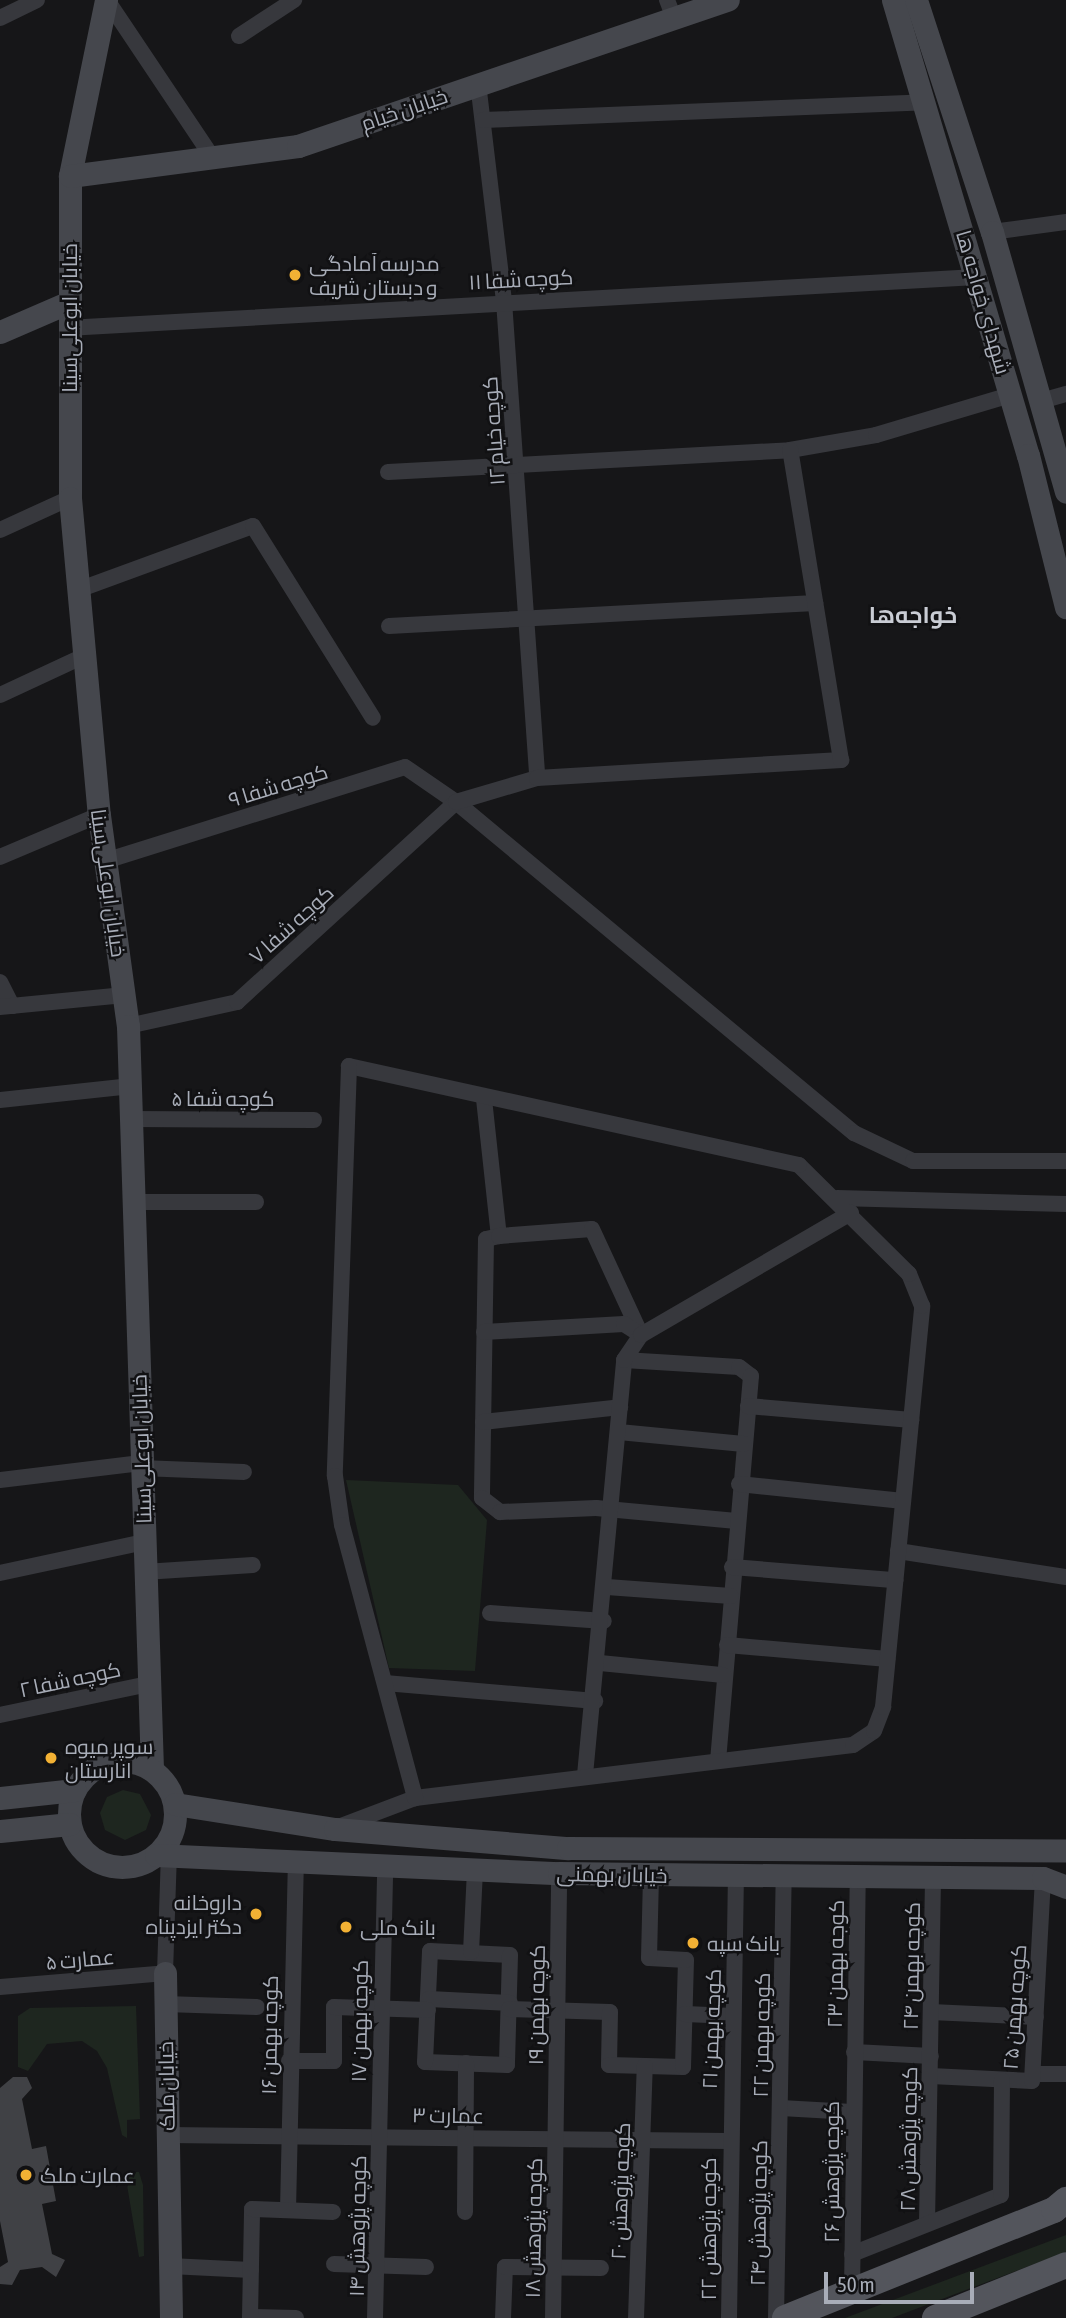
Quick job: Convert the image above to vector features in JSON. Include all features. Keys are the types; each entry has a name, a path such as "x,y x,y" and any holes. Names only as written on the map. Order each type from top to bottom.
{"main road":[{"path":"785,2318 1062,2207"},
{"path":"935,2318 1066,2265"}],"street":[{"path":"0,18 37,0"},
{"path":"106,0 212,157"},
{"name":"خیابان ابوعلی‌سینا","path":"106,0 71,176 68,303 70,498 99,815 128,1026 152,1770"},
{"path":"239,36 294,0"},
{"name":"خیابان خیام","path":"71,176 298,146 478,83 671,9 728,0"},
{"name":"شهدای خواجه ها","path":"893,0 977,277 1066,607"},
{"name":"شهدای خواجه ها","path":"916,0 992,232 1066,492"},
{"name":"کوچه خیام ۱۲","path":"478,83 505,301 537,778"},
{"path":"483,120 926,102"},
{"path":"992,232 1066,222"},
{"name":"کوچه شفا ۱۱","path":"68,328 505,301 977,277"},
{"path":"0,332 68,303"},
{"path":"1041,401 1066,394"},
{"path":"388,472 790,450 876,435 1010,395"},
{"path":"456,802 537,778 841,760 790,450"},
{"path":"0,530 70,498"},
{"path":"78,590 253,526 373,718"},
{"path":"389,626 815,603"},
{"path":"0,695 84,656"},
{"name":"کوچه شفا ۹","path":"105,861 405,767 456,802"},
{"path":"456,802 855,1133 913,1161 1066,1161"},
{"name":"کوچه شفا ۷","path":"128,1026 237,1002 456,802"},
{"path":"0,857 99,815"},
{"path":"0,982 6,1006 124,995"},
{"path":"335,1829 415,1798 585,1775 853,1745 874,1731 883,1707 922,1306 909,1274 837,1198 799,1165 484,1100 349,1066 335,1476 342,1525 415,1798"},
{"path":"0,1100 131,1086"},
{"path":"484,1100 499,1236"},
{"name":"کوچه شفا ۵","path":"132,1119 314,1120"},
{"path":"837,1198 1066,1204"},
{"path":"135,1202 256,1202"},
{"path":"585,1775 604,1621 624,1360 641,1335 851,1213"},
{"path":"641,1335 592,1229 486,1238 482,1498 500,1513 611,1511 736,1521"},
{"path":"484,1332 624,1324 641,1335"},
{"path":"624,1360 738,1367 751,1376 739,1484 718,1760"},
{"path":"748,1406 911,1420"},
{"path":"483,1422 620,1407"},
{"path":"619,1432 743,1444"},
{"path":"0,1480 141,1466 244,1472"},
{"path":"739,1484 903,1501"},
{"path":"0,1573 144,1542"},
{"path":"898,1551 1066,1577"},
{"path":"145,1572 253,1565"},
{"path":"732,1567 895,1580"},
{"path":"607,1587 730,1596"},
{"path":"490,1613 604,1621"},
{"path":"727,1645 887,1659"},
{"path":"600,1663 723,1675"},
{"path":"385,1683 595,1701"},
{"name":"کوچه شفا ۲","path":"0,1716 148,1684"},
{"path":"124,1761 152,1770 175,1804 174,1827 162,1855 135,1865 112,1866 85,1851 70,1824 75,1790 95,1768 109,1762 124,1761"},
{"path":"0,1798 75,1790"},
{"name":"خیابان بهمنی","path":"175,1804 335,1829 568,1848 1033,1848 1066,1851"},
{"path":"0,1831 70,1824"},
{"path":"1033,1848 1066,1832"},
{"name":"خیابان بهمنی","path":"162,1855 559,1873 736,1877 1043,1878 1066,1888"},
{"name":"خیابان ملک","path":"162,1855 167,1909 164,1973 171,2318"},
{"name":"کوچه بهمن ۱۶","path":"288,2210 289,2061 296,1862"},
{"name":"کوچه بهمن ۱۷","path":"379,2135 379,2007 384,1865"},
{"path":"471,1952 475,1870"},
{"name":"کوچه بهمن ۱۹","path":"555,2138 559,1873"},
{"path":"289,2061 334,2061 334,2007 428,2004 610,2012 609,2065 683,2067 686,1959 649,1958 651,1875"},
{"name":"کوچه بهمن ۲۱","path":"729,2141 736,1877"},
{"name":"کوچه بهمن ۲۲","path":"781,2108 784,1877"},
{"name":"کوچه بهمن ۲۴","path":"930,2056 933,1877"},
{"name":"کوجه بهمن ۲۳","path":"854,2052 858,1878"},
{"name":"کوچه بهمن ۲۵","path":"931,2076 1032,2081 1043,1878"},
{"path":"430,1951 471,1952 510,1955 507,2065 425,2062 430,1951"},
{"name":"عمارت ۵","path":"0,1987 164,1973"},
{"path":"165,2004 257,2007"},
{"path":"931,2011 1036,2017"},
{"path":"685,2014 733,2016"},
{"path":"854,2052 930,2056"},
{"name":"کوچه پژوهش ۲۶","path":"852,2291 854,2052"},
{"name":"کوچه پژوهش ۲۸","path":"927,2223 930,2056"},
{"path":"465,2212 466,2063"},
{"name":"کوچه پژوهش ۲۰","path":"636,2318 645,2066"},
{"path":"1033,2074 1066,2074"},
{"path":"852,2254 1000,2195 1002,2080"},
{"path":"781,2108 852,2112"},
{"name":"کوچه پژوهش ۲۴","path":"776,2318 781,2108"},
{"name":"عمارت ۳","path":"167,2135 288,2134 729,2141"},
{"name":"کوچه پژوهش ۱۴","path":"375,2318 379,2135"},
{"name":"کوچه پژوهش ۱۸","path":"553,2318 555,2138"},
{"name":"کوچه پژوهش ۲۲","path":"729,2141 729,2318"},
{"path":"296,2318 250,2317 252,2209 333,2212"},
{"path":"334,2263 426,2267"},
{"path":"170,2266 251,2270"},
{"path":"503,2318 505,2267 601,2268"}],"shaded area":[{"path":"346,1480 458,1485 487,1520 475,1671 389,1668"},
{"path":"123,1790 140,1794 151,1815 146,1830 125,1840 105,1830 100,1813 107,1797"},
{"path":"136,2006 140,2119 127,2120 127,2138 122,2135 107,2068 97,2051 82,2041 47,2044 28,2071 18,2067 18,2016 30,2008"},
{"path":"130,2172 139,2172 143,2185 144,2256 139,2257 126,2179"},
{"path":"1066,2235 1066,2252 892,2318 845,2318"}],"building":[{"name":"عمارت ملک","path":"13,2077 27,2077 32,2088 22,2099 32,2149 46,2146 56,2201 42,2204 52,2254 65,2260 56,2277 42,2267 20,2270 12,2285 0,2284 0,2267 8,2262 0,2221 0,2088"}],"place":[{"name":"مدرسه آمادگی و دبستان شریف","path":"295,275"},
{"name":"سوپر میوه انارستان","path":"51,1758"},
{"name":"داروخانه دکتر ایزدپناه","path":"256,1914"},
{"name":"بانک ملی","path":"346,1927"},
{"name":"بانک سپه","path":"693,1943"},
{"name":"عمارت ملک","path":"26,2175"}],"district":[{"name":"خواجه‌ها","path":"913,615"}]}
